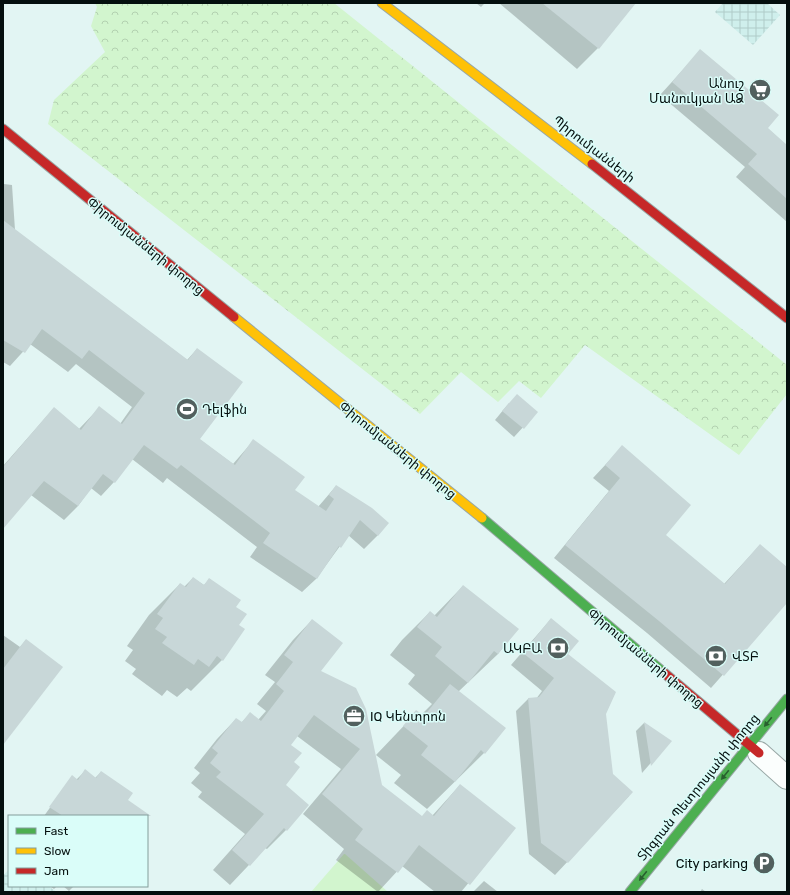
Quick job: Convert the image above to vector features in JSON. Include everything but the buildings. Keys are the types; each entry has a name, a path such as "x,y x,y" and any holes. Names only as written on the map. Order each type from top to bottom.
{"street":[{"name":"Պիրումյանների","path":"382,3 585,158 787,318"},
{"name":"Փիրումյանների փողոց","path":"3,129 448,490 787,778"},
{"name":"Տիգրան Պետրոսյանի փողոց","path":"630,892 757,751 787,699"}],"shaded area":[{"path":"723,3 767,3 780,15 753,45 715,12"},
{"path":"8,870 8,887 50,887 57,892 3,892 3,876"}],"green space":[{"path":"95,3 334,3 787,365 787,394 739,455 585,345 541,398 519,381 498,402 461,372 420,414 48,124 54,100 105,52 91,26 97,7"},
{"path":"345,854 388,892 311,892"}],"traffic: fast":[{"path":"482,518 663,672"},
{"path":"630,892 787,699"}],"traffic: slow":[{"path":"382,3 592,164"},
{"path":"234,317 482,518"}],"traffic: jam":[{"path":"3,129 234,317"},
{"path":"592,164 787,318"},
{"path":"663,672 759,753"}],"place":[{"name":"Անուշ Մանուկյան ԱՁ","path":"760,90"},
{"name":"Դելֆին","path":"187,409"},
{"name":"ԱԿԲԱ","path":"558,648"},
{"name":"ՎՏԲ","path":"716,656"},
{"name":"IQ Կենտրոն","path":"354,716"},
{"name":"City parking","path":"764,863"}]}
